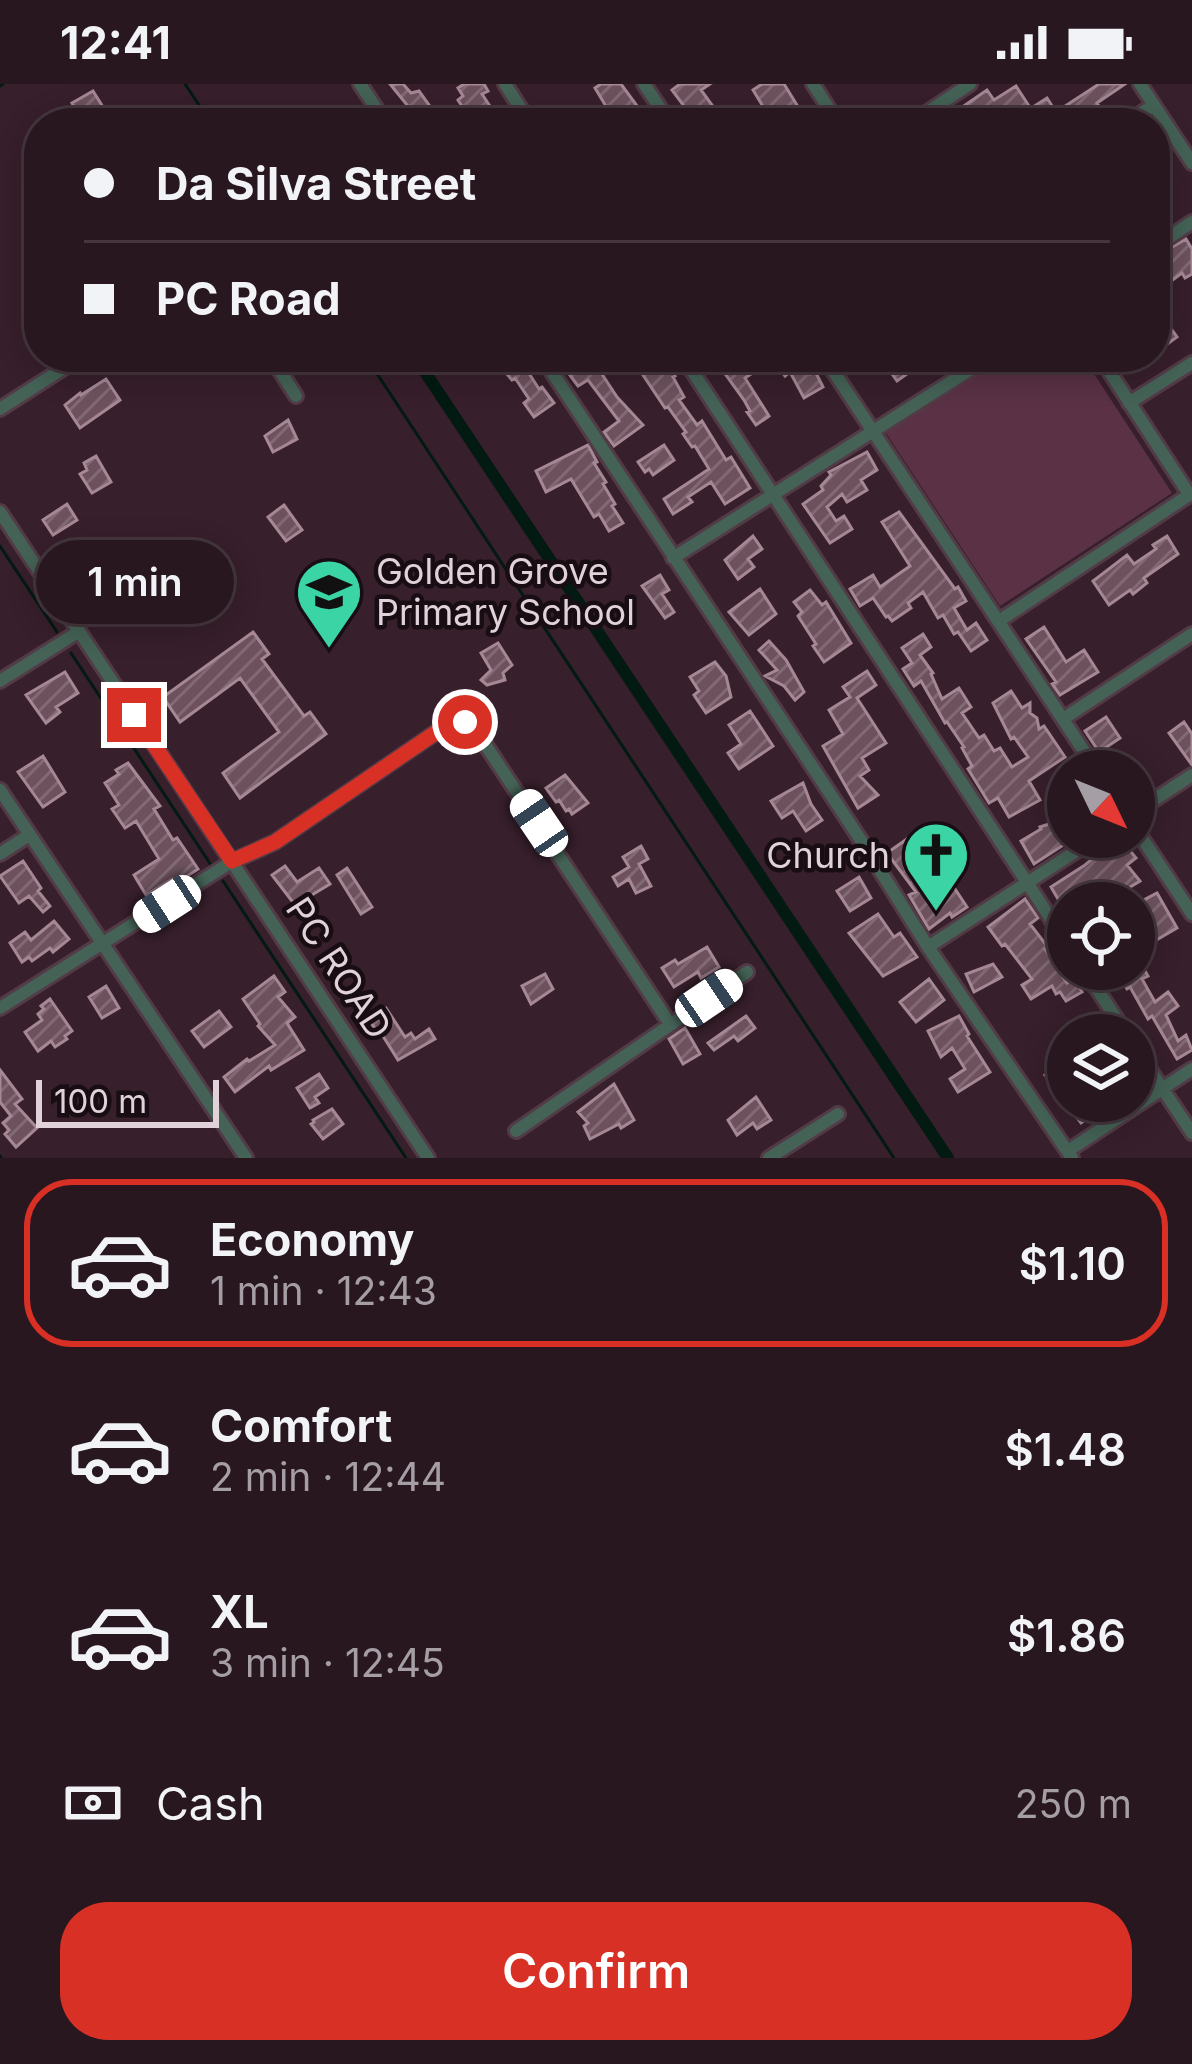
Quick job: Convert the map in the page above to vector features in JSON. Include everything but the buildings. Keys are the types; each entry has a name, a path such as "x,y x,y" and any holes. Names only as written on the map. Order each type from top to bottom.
{"street":[{"path":"933,108 969,84"},
{"path":"1140,84 1156,108"},
{"path":"1149,108 1154,105"},
{"path":"1170,129 1192,163"},
{"path":"1129,403 1192,363"},
{"path":"0,410 58,372"},
{"path":"281,372 296,396"},
{"path":"552,372 928,947 1070,1155 1192,1069"},
{"path":"693,372 1047,913"},
{"path":"834,372 1083,750"},
{"path":"673,558 967,372"},
{"path":"999,621 1191,494 1109,372"},
{"name":"PC ROAD","path":"0,512 428,1158"},
{"path":"0,681 78,632"},
{"path":"1063,719 1192,634"},
{"path":"0,1008 232,861 275,842 441,729 465,722 477,732 539,823 670,1024"},
{"path":"1155,799 1192,775"},
{"path":"0,790 246,1158"},
{"path":"0,854 29,835"},
{"path":"928,947 1067,858"},
{"path":"1155,858 1192,914"},
{"path":"516,1131 747,972"},
{"path":"1155,1078 1192,1133"},
{"path":"769,1158 838,1114"}],"shaded area":[{"path":"965,372 1093,372 1172,493 1000,606 882,427"}],"waterway":[{"path":"185,84 201,108"},
{"path":"376,372 894,1158"},
{"path":"425,372 948,1158"},
{"path":"0,546 57,632"},
{"path":"71,653 211,865"},
{"path":"223,881 406,1158"}],"place":[{"name":"Golden Grove Primary School","path":"329,651"},
{"name":"Church","path":"936,914"}],"route":[{"path":"134,715 232,861 275,842 441,729 465,722"}]}
